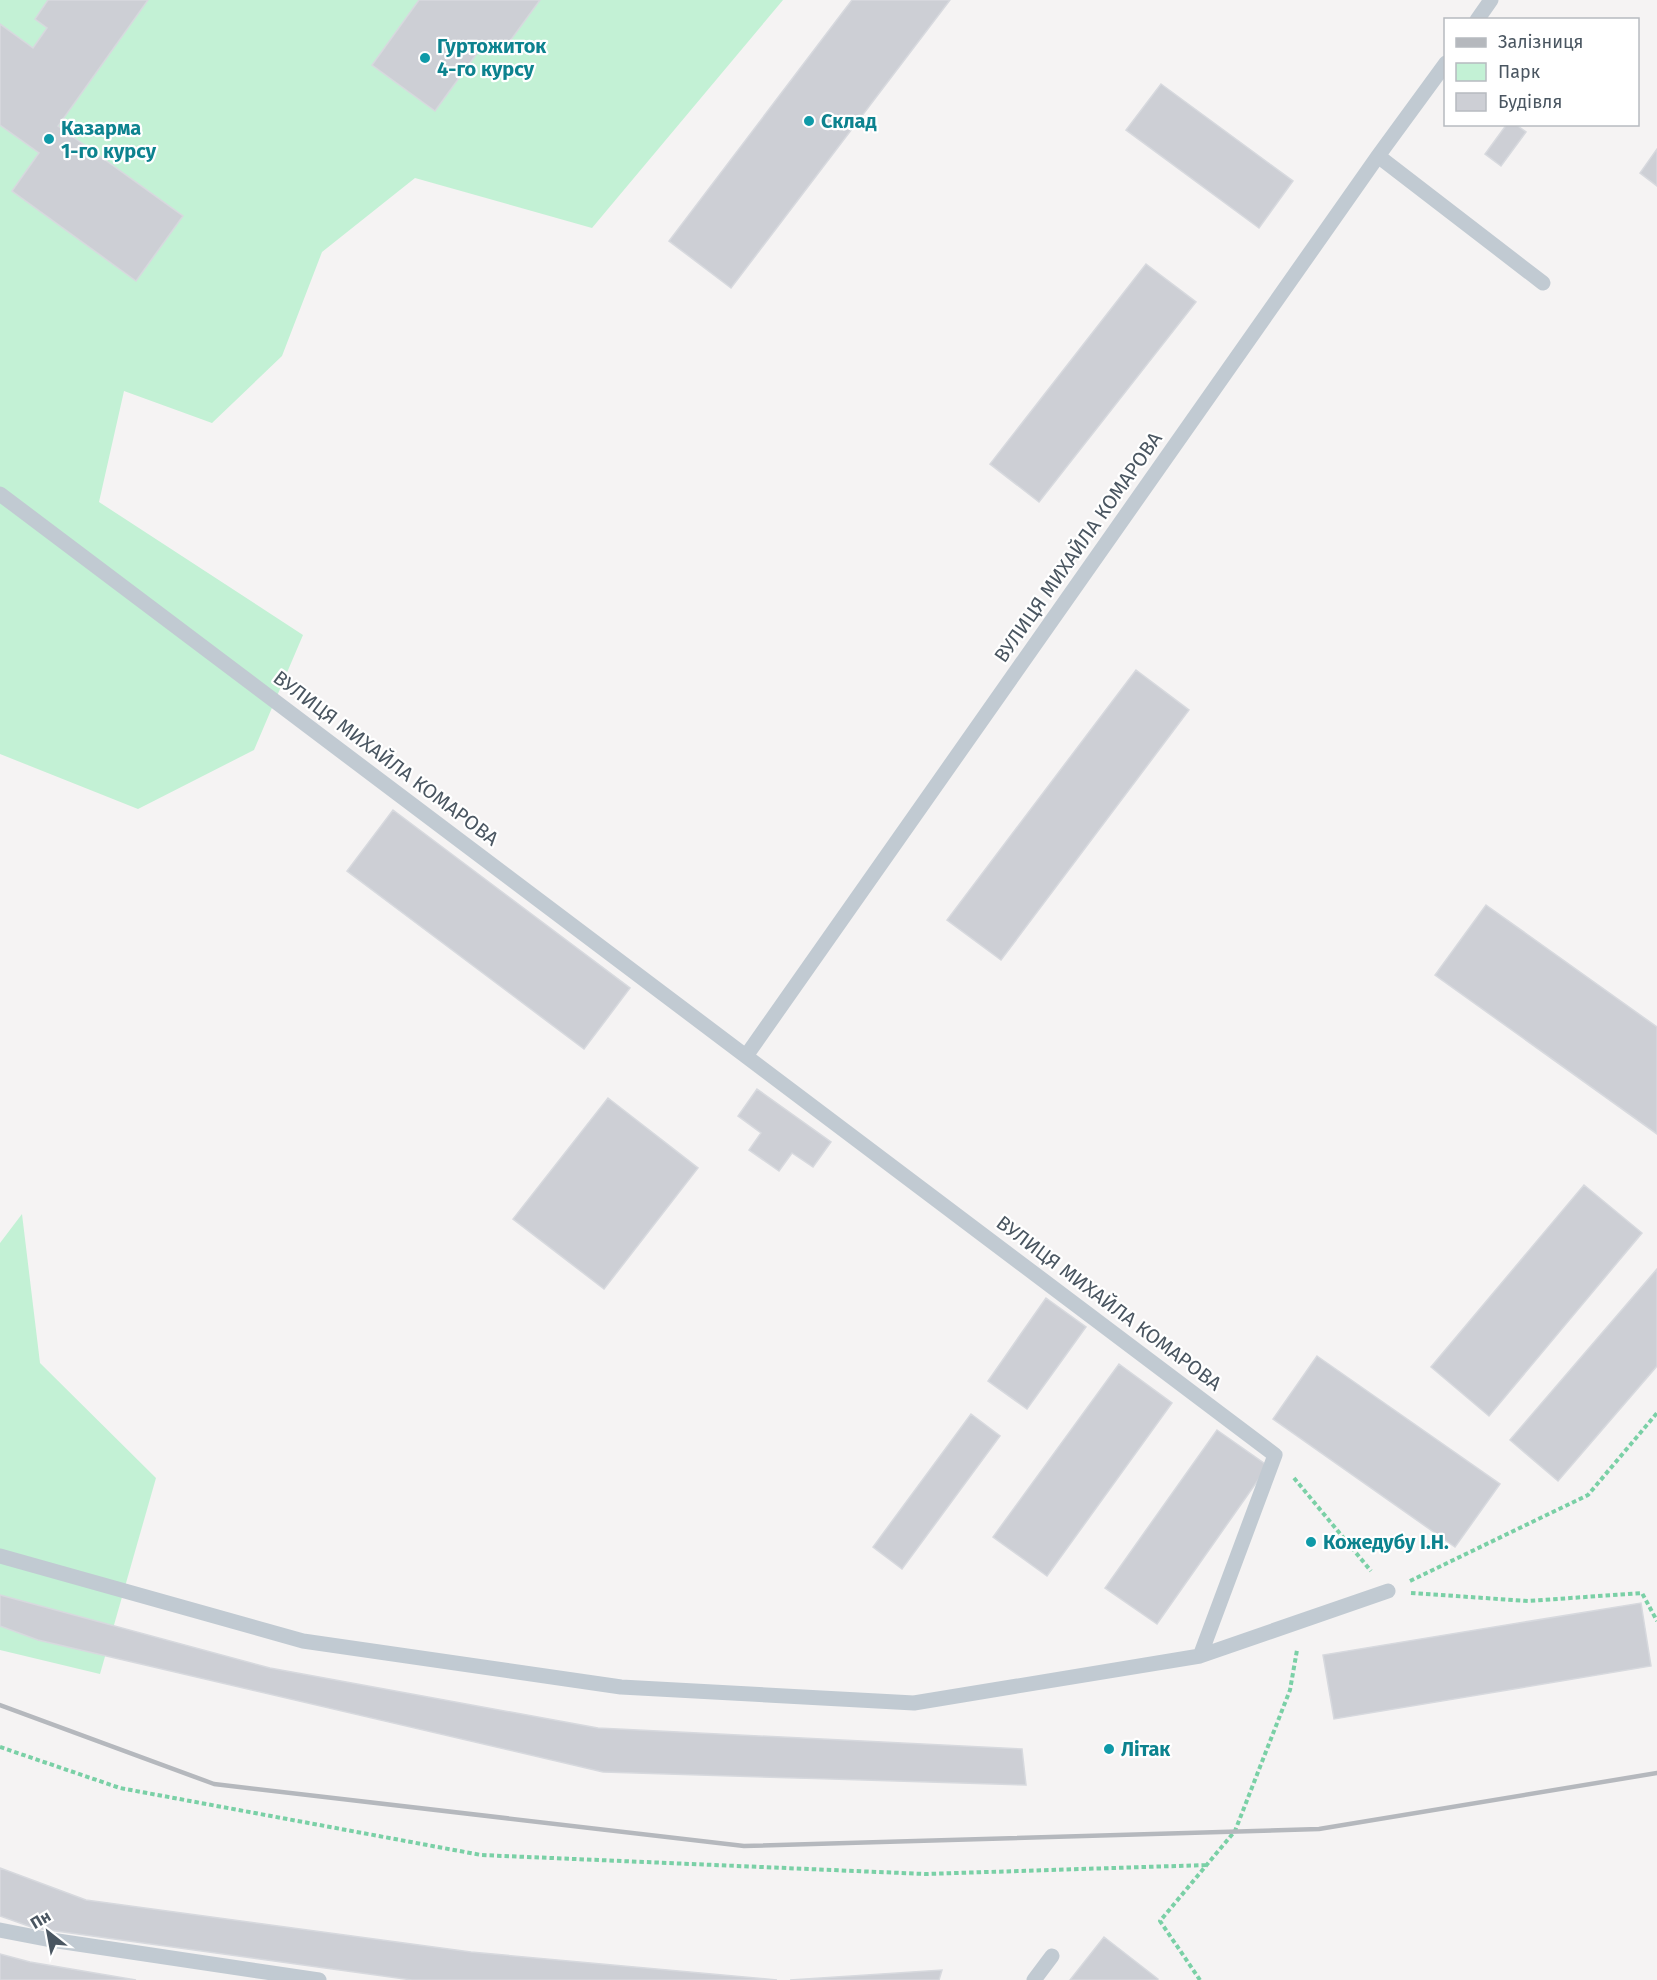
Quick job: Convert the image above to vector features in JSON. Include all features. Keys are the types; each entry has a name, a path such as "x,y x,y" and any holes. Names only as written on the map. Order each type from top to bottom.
{"lane":[{"path":"1478,18 1491,0"},
{"name":"ВУЛИЦЯ МИХАЙЛА КОМАРОВА","path":"746,1056 1378,156 1444,66"},
{"path":"1378,156 1543,283"},
{"name":"ВУЛИЦЯ МИХАЙЛА КОМАРОВА","path":"0,494 1275,1455"},
{"path":"1200,1656 1275,1455"},
{"path":"0,1556 303,1641 621,1687 914,1703 1200,1656 1388,1591"},
{"path":"0,1930 51,1940 319,1980"},
{"path":"1034,1980 1052,1956"}],"path":[{"path":"1388,1591 1588,1495 1657,1413"},
{"path":"1275,1455 1388,1591 1528,1601 1642,1593 1657,1621"},
{"path":"1200,1980 1160,1921 1235,1831 1290,1690 1302,1621"},
{"path":"0,1746 120,1788 481,1855 925,1874 1207,1865"}],"green space":[{"path":"0,0 783,0 592,228 415,178 322,252 282,356 212,423 124,391 99,502 303,635 254,750 138,809 0,754"},
{"path":"22,1214 40,1363 156,1478 100,1674 0,1650 0,1243"}],"building":[{"name":"Казарма 1-го курсу","path":"48,0 148,0 58,126 183,216 136,281 12,191 39,153 0,125 0,24 33,48 47,28 35,19"},
{"name":"Гуртожиток 4-го курсу","path":"419,0 540,0 502,52 486,41 435,111 372,65"},
{"name":"Склад","path":"852,0 950,0 731,288 669,241"},
{"path":"1161,84 1293,181 1259,228 1126,130"},
{"path":"1506,126 1518,126 1526,132 1501,166 1485,154"},
{"path":"1657,149 1657,186 1640,173"},
{"path":"1146,264 1196,302 1039,502 990,464"},
{"path":"1136,670 1189,710 1001,960 947,920"},
{"path":"393,810 630,988 584,1049 347,871"},
{"path":"1486,905 1657,1027 1657,1134 1435,975"},
{"path":"757,1089 831,1142 813,1167 792,1153 779,1171 749,1150 761,1133 738,1116"},
{"path":"608,1098 698,1168 604,1289 513,1219"},
{"path":"1584,1185 1642,1233 1489,1416 1431,1367"},
{"path":"1657,1269 1657,1366 1558,1481 1510,1440"},
{"path":"1046,1298 1086,1327 1027,1409 988,1381"},
{"path":"1317,1356 1500,1484 1455,1547 1273,1419"},
{"path":"1119,1364 1172,1403 1047,1576 993,1537"},
{"path":"971,1414 1000,1436 902,1569 873,1547"},
{"path":"1217,1430 1268,1466 1157,1624 1105,1588"},
{"path":"0,1595 270,1668 598,1728 1022,1749 1026,1785 603,1772 38,1640 0,1626"},
{"path":"1641,1603 1651,1666 1334,1719 1323,1655"},
{"path":"0,1868 86,1900 471,1952 777,1980 412,1980 34,1928 0,1916"},
{"path":"1104,1937 1158,1979 1070,1980"},
{"path":"0,1954 30,1962 136,1980 0,1980"},
{"path":"942,1970 939,1980 790,1980"}],"railway":[{"path":"0,1705 214,1784 744,1846 1319,1829 1657,1773"}],"place":[{"name":"Гуртожиток 4-го курсу","path":"425,58"},
{"name":"Склад","path":"809,121"},
{"name":"Казарма 1-го курсу","path":"49,139"},
{"name":"Кожедубу І.Н.","path":"1311,1542"},
{"name":"Літак","path":"1109,1749"}]}
